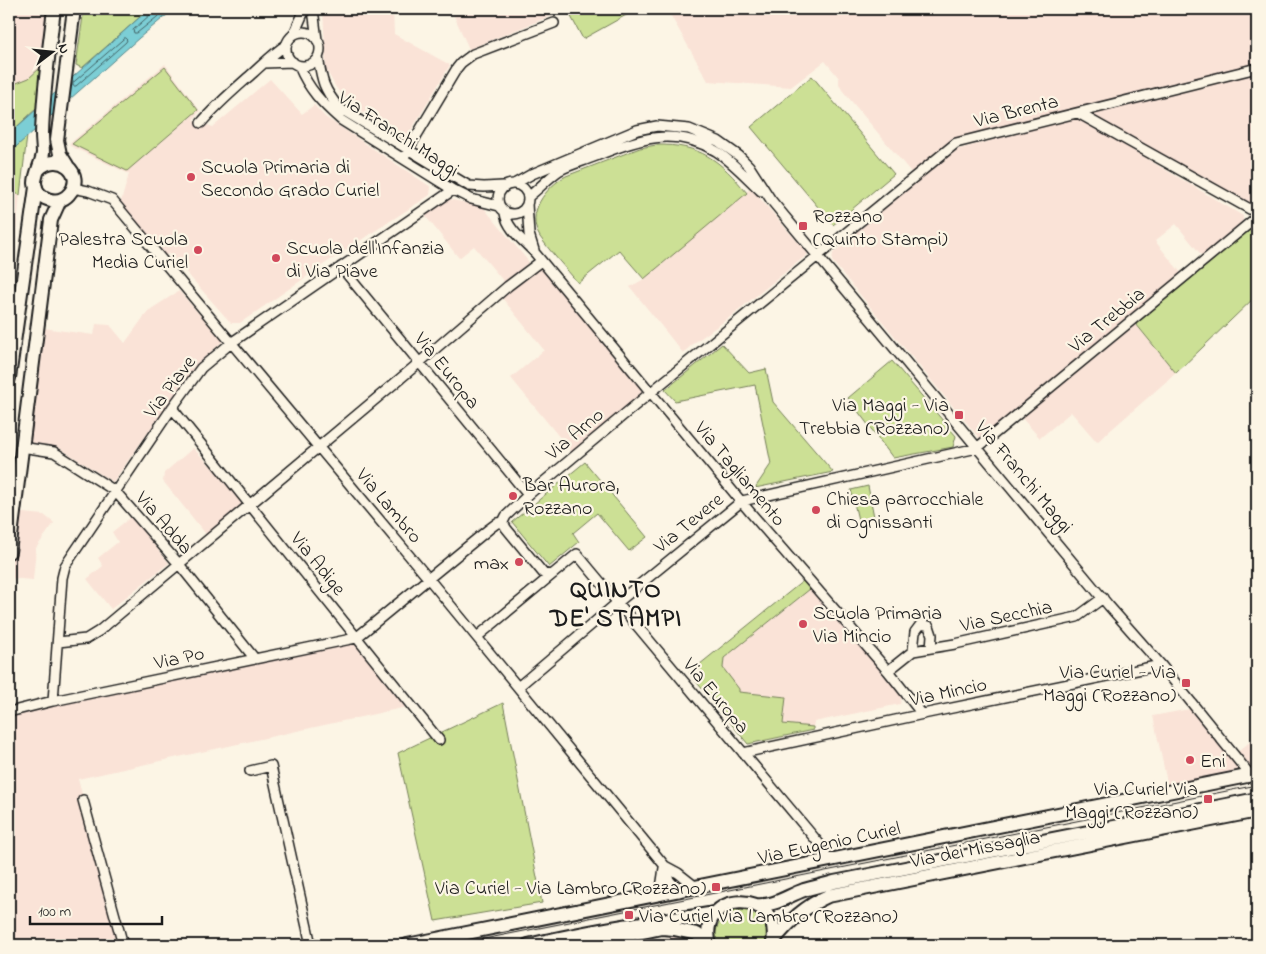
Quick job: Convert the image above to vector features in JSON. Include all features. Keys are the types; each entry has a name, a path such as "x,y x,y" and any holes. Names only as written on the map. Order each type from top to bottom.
{"main road":[{"path":"9,378 36,176 43,152 42,135 54,9"},
{"path":"36,187 38,192 48,200 60,200 66,197 73,188 74,176 60,154 57,140 74,9"},
{"path":"38,170 42,166 55,161 67,165"},
{"path":"9,552 51,220 60,200"},
{"name":"Via Eugenio Curiel","path":"407,945 679,892 1254,775"},
{"name":"Via dei Missaglia","path":"755,905 778,902 803,891 834,882 1257,799"},
{"name":"Via dei Missaglia","path":"773,942 801,912 814,902 828,896 1257,811"},
{"name":"Via dei Missaglia","path":"717,912 733,902 745,902 755,905 764,910 771,920 774,932 773,942"},
{"path":"528,945 647,922 674,918 696,918 717,912"},
{"path":"708,945 709,928 717,912"},
{"path":"581,945 662,928 697,934 708,945"}],"street":[{"path":"294,34 305,9"},
{"path":"264,63 307,65 318,57 320,48 317,40 313,9"},
{"path":"405,154 457,68 466,58 554,23"},
{"path":"296,64 287,56 286,45 289,38 294,34 307,32 317,40"},
{"path":"201,123 216,105 271,55 286,45"},
{"name":"Via Franchi Maggi","path":"318,57 326,92 339,108 453,190 471,199 502,209"},
{"name":"Via Franchi Maggi","path":"296,64 306,82 325,106 341,120 468,186 503,186"},
{"name":"Via Brenta","path":"818,257 956,143 1257,68"},
{"path":"1078,113 1257,212"},
{"name":"Via Franchi Maggi","path":"516,183 532,174 637,130 657,126 689,129 718,140 739,156 749,166 771,200 818,257 1103,598 1254,775"},
{"name":"Via Franchi Maggi","path":"528,201 560,171 638,140 661,136 687,139 715,151 733,164 771,200"},
{"path":"516,183 524,188 528,201 523,211 518,214 511,214 502,209 497,198 503,186 516,183"},
{"name":"Via Lambro","path":"73,188 88,191 112,200 428,577 665,866"},
{"name":"Via Piave","path":"53,701 62,578 65,566 172,408 202,368 231,343 453,190"},
{"name":"Via Tagliamento","path":"528,201 530,234 535,253"},
{"name":"Via Tagliamento","path":"502,209 506,220 650,393 888,671 922,714"},
{"name":"Via Trebbia","path":"977,448 1257,217"},
{"name":"Via Arno","path":"356,638 428,577 497,523 503,522 506,516 528,495 818,257"},
{"path":"58,642 86,639 99,631 508,286 541,261"},
{"name":"Via Europa","path":"341,267 528,495"},
{"name":"Via Adige","path":"172,408 439,740"},
{"name":"Via Adda","path":"21,447 54,452 115,491 178,563 255,659"},
{"name":"Via Tevere","path":"518,687 742,501 977,448"},
{"path":"503,522 543,573 550,575"},
{"name":"Via Europa","path":"550,575 576,554 822,847 828,861"},
{"path":"477,637 550,575"},
{"name":"Via Secchia","path":"888,671 913,651 1077,617 1103,598"},
{"path":"913,651 914,632 921,624 929,626 932,635 932,648"},
{"name":"Via Po","path":"9,712 53,701 356,638"},
{"name":"Via Mincio","path":"743,753 1161,665"},
{"path":"250,771 271,766 311,945"},
{"path":"83,800 123,945"},
{"path":"665,866 678,873 697,888"},
{"path":"665,866 669,880 679,892"},
{"path":"660,895 665,866"}],"shaded area":[{"path":"9,9 47,9 40,68 29,78 9,86"},
{"path":"323,9 393,9 394,34 450,65 406,139 346,102 335,86 326,69"},
{"path":"451,9 556,9 558,13 469,49"},
{"path":"667,9 1257,9 1257,213 1078,113 956,143 915,177 842,90 839,78 825,61 791,87 708,81"},
{"path":"165,64 200,111 193,120 213,127 270,79 302,114 314,105 325,117 431,187 430,195 326,263 240,323 231,323 169,253 162,258 120,205 129,174 69,144"},
{"path":"1077,117 1243,216 1243,222 1235,232 1203,257 1176,224 1155,241 1181,273 987,436 980,439 832,261 833,253 916,180 956,150"},
{"path":"751,188 808,254 683,353 630,287 644,279"},
{"path":"12,192 20,195 9,298 9,195"},
{"path":"449,199 483,207 529,262 505,283 474,246 459,258 423,213"},
{"path":"541,261 650,393 575,456 511,378 544,350 499,294"},
{"path":"179,291 223,341 195,366 113,482 58,447 29,442 43,328 94,335 96,324 110,325 125,343 148,311"},
{"path":"1132,320 1176,373 1097,442 1071,412 1040,438 1018,414"},
{"path":"193,448 249,505 209,538 163,481 164,473"},
{"path":"13,512 44,515 54,523 36,548 33,580 9,578 9,552"},
{"path":"131,517 169,563 111,609 87,579 103,566 98,558 118,542 112,532"},
{"name":"Scuola Primaria Via Mincio","path":"810,589 902,696 900,704 814,722 813,727 783,724 786,697 738,692 723,668 724,658"},
{"path":"356,638 411,706 78,779 120,936 107,940 108,945 9,945 9,712"},
{"path":"1195,708 1234,755 1257,736 1257,774 1169,792 1153,716"},
{"path":"681,936 695,940 701,945 641,945 664,938"}],"green space":[{"path":"84,9 149,9 82,68 76,65"},
{"path":"567,9 637,9 583,39"},
{"path":"165,67 198,110 127,171 72,144"},
{"path":"40,68 38,107 9,134 9,86 29,78"},
{"path":"812,76 894,174 833,225 751,127"},
{"path":"27,136 20,195 12,192 9,195 9,153"},
{"path":"656,145 685,147 708,156 728,171 747,193 644,279 619,250 578,283 540,237 535,219 536,210 540,202 551,187 566,176 640,148"},
{"path":"1257,224 1257,295 1176,373 1136,324"},
{"path":"722,344 749,373 766,369 773,402 833,472 755,488 771,464 755,385 675,401 665,390"},
{"path":"892,361 956,436 953,447 893,458 848,398"},
{"path":"585,462 647,537 629,551 597,513 573,533 579,542 549,567 512,522"},
{"path":"868,486 874,517 858,520 851,490"},
{"path":"803,581 810,589 724,658 723,668 739,689 739,692 786,697 783,724 813,727 813,730 748,744 689,673"},
{"path":"503,703 542,903 435,921 398,753"},
{"path":"741,910 753,914 763,922 767,932 766,945 716,945 716,932 720,921 734,911"}],"water":[{"path":"149,9 174,9 9,153 9,134"}],"tram line":[{"path":"454,945 1257,785"}],"place":[{"name":"Scuola Primaria di Secondo Grado Curiel","path":"191,177"},
{"name":"Rozzano (Quinto Stampi)","path":"803,226"},
{"name":"Palestra Scuola Media Curiel","path":"198,250"},
{"name":"Scuola dell'Infanzia di Via Piave","path":"276,258"},
{"name":"Via Maggi - Via Trebbia (Rozzano)","path":"959,415"},
{"name":"Bar Aurora, Rozzano","path":"513,496"},
{"name":"Chiesa parrocchiale di Ognissanti","path":"816,510"},
{"name":"max","path":"519,562"},
{"name":"Scuola Primaria Via Mincio","path":"803,624"},
{"name":"Via Curiel - Via Maggi (Rozzano)","path":"1186,683"},
{"name":"Eni","path":"1190,760"},
{"name":"Via Curiel Via Maggi (Rozzano)","path":"1208,799"},
{"name":"Via Curiel - Via Lambro (Rozzano)","path":"716,887"},
{"name":"Via Curiel Via Lambro (Rozzano)","path":"629,915"}],"district":[{"name":"QUINTO DE' STAMPI","path":"616,602"}]}
